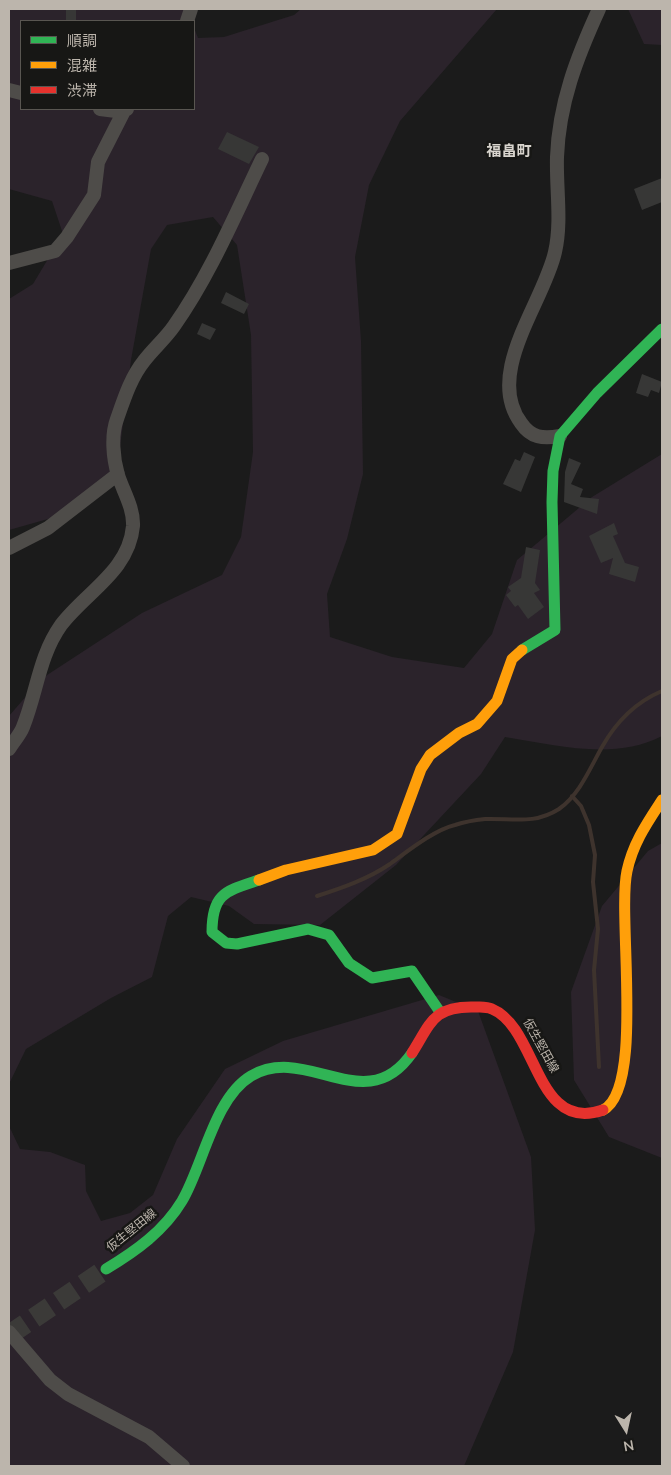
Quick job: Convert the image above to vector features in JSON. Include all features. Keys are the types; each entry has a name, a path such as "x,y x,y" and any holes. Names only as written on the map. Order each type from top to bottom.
{"street":[{"path":"560,436 544,439 527,432 513,413 508,390 512,365 530,311 550,270 555,251 557,158 566,92 577,57 599,9"},
{"path":"108,110 121,110"},
{"path":"9,263 55,251 66,237 94,195 98,162 125,110"},
{"path":"9,749 23,728 44,656 52,638 63,623 120,564 129,543 133,524 128,500 118,474 113,441 116,422 129,386 143,362 173,327 204,276 262,159"},
{"path":"440,1012 412,971 372,978 349,963 328,936 323,933 308,929 237,944 226,943 212,932 212,916 215,904 226,891 231,889 286,870 373,850 398,834 421,769 430,755 459,732 477,724 497,701 512,659 528,644 555,630 556,612 552,574 552,502 553,471 560,436 597,393 662,329"},
{"path":"9,548 48,528 118,474"},
{"name":"仮生堅田線","path":"106,1269 126,1257 146,1241 174,1214 230,1096 249,1077 262,1070 289,1066 358,1081 385,1079 406,1062 440,1012 459,1006 492,1008 512,1023 540,1076 560,1106 586,1115 602,1111 612,1104 621,1088 628,994 623,942 624,899 628,868 639,835 662,800"},
{"path":"9,1332 50,1380 68,1394 149,1437 184,1466"}],"shaded area":[{"path":"9,9 189,9 191,20 20,20 20,110 195,110 195,30 198,38 224,37 294,15 301,9 497,9 400,121 369,185 355,257 361,341 363,474 347,539 327,594 330,637 392,657 464,668 492,634 517,560 592,497 662,454 662,736 644,744 605,749 564,747 505,737 481,774 396,865 320,925 254,924 229,906 191,897 168,916 152,977 111,998 26,1049 9,1084 9,716 41,679 142,613 222,575 241,537 253,452 251,335 237,245 213,217 167,225 151,249 131,360 117,471 69,513 9,530 9,299 33,284 63,234 52,201 9,189"},
{"path":"628,9 662,9 662,45 644,44"},
{"path":"662,843 662,1158 609,1137 574,1080 571,992 602,906 648,851"},
{"path":"439,995 478,1011 531,1157 535,1230 513,1352 464,1466 9,1466 9,1126 20,1149 50,1152 85,1165 86,1191 101,1221 130,1213 153,1195 177,1139 225,1069 283,1041"}],"building":[{"path":"66,10 76,10 76,20 66,20"},
{"path":"227,132 259,147 249,164 218,149"},
{"path":"662,178 662,202 642,210 634,189"},
{"path":"226,292 249,304 244,314 221,303"},
{"path":"202,323 216,329 210,340 197,334"},
{"path":"642,374 662,382 659,393 651,390 648,397 636,393"},
{"path":"524,452 535,457 521,492 503,484 515,459 520,461"},
{"path":"569,458 581,463 571,484 583,489 580,497 599,499 597,514 564,502 565,472"},
{"path":"614,523 618,534 613,536 625,563 639,567 635,582 609,574 613,558 601,563 589,536"},
{"path":"526,547 540,550 535,583 540,590 534,593 544,607 528,619 518,605 515,607 506,595 511,591 508,587 521,578"}],"waterway":[{"path":"317,896 364,879 390,864 421,842 447,828 485,819 532,819 550,814 559,809 579,788 602,747 620,721 635,707 662,691"},
{"path":"572,796 581,806 589,825 595,855 593,882 598,929 594,970 599,1067"}],"tunnel":[{"path":"9,1335 106,1269"}],"traffic: fast":[{"path":"522,650 555,630 552,502 553,471 560,436 597,393 662,329"},
{"path":"259,880 230,891 218,901 212,932 226,943 237,944 308,929 329,935 349,963 372,978 412,971 440,1012"},
{"path":"106,1269 148,1240 175,1212 189,1186 218,1116 238,1086 251,1076 272,1068 293,1068 356,1081 375,1080 394,1072 412,1053"}],"traffic: slow":[{"path":"259,880 286,870 373,850 397,834 421,769 430,755 459,733 477,724 497,701 512,659 522,650"},
{"path":"603,1110 616,1096 623,1070 627,1000 625,925 627,871 637,842 662,800"}],"traffic: jam":[{"path":"412,1053 429,1025 441,1013 460,1007 490,1008 507,1020 519,1036 550,1094 563,1107 581,1113 603,1110"}],"district":[{"name":"福畠町","path":"509,152"}]}
